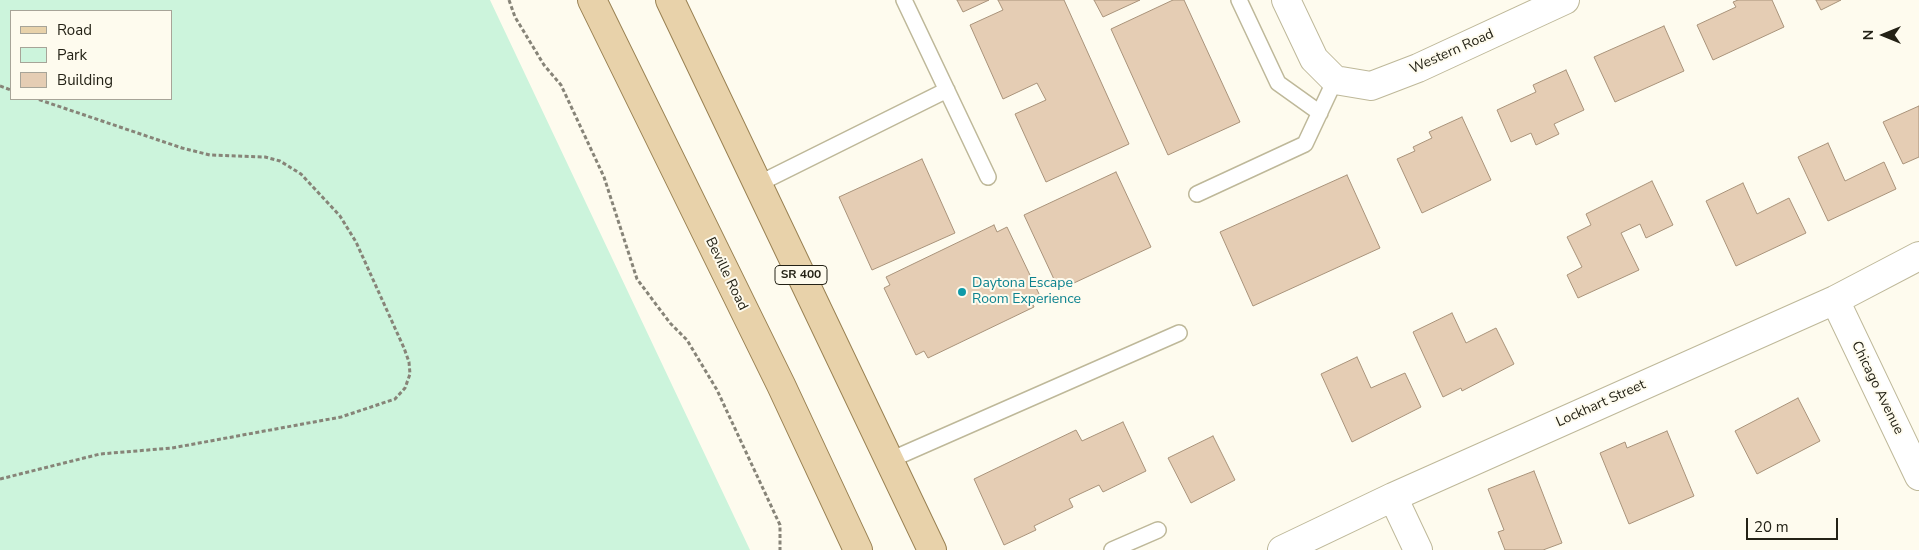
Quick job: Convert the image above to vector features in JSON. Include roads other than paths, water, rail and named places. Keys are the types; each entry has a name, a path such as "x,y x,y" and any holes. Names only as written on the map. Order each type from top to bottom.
{"main road":[{"name":"Beville Road","path":"592,0 781,386 858,550"},
{"name":"SR 400","path":"670,0 932,550"}],"street":[{"path":"1286,0 1314,59 1336,80"},
{"name":"Western Road","path":"1336,80 1371,86 1418,68 1565,0"},
{"name":"Lockhart Street","path":"1282,550 1393,497 1834,300 1919,256"},
{"name":"Chicago Avenue","path":"1834,300 1919,476"},
{"path":"1393,497 1418,550"}],"lane":[{"path":"904,0 988,178"},
{"path":"1239,0 1278,83 1320,114"},
{"path":"1197,194 1305,144 1336,80"},
{"path":"758,184 947,90"},
{"path":"890,460 1179,333"},
{"path":"1112,550 1158,530"}],"place":[{"name":"Daytona Escape Room Experience","path":"962,292"}]}
